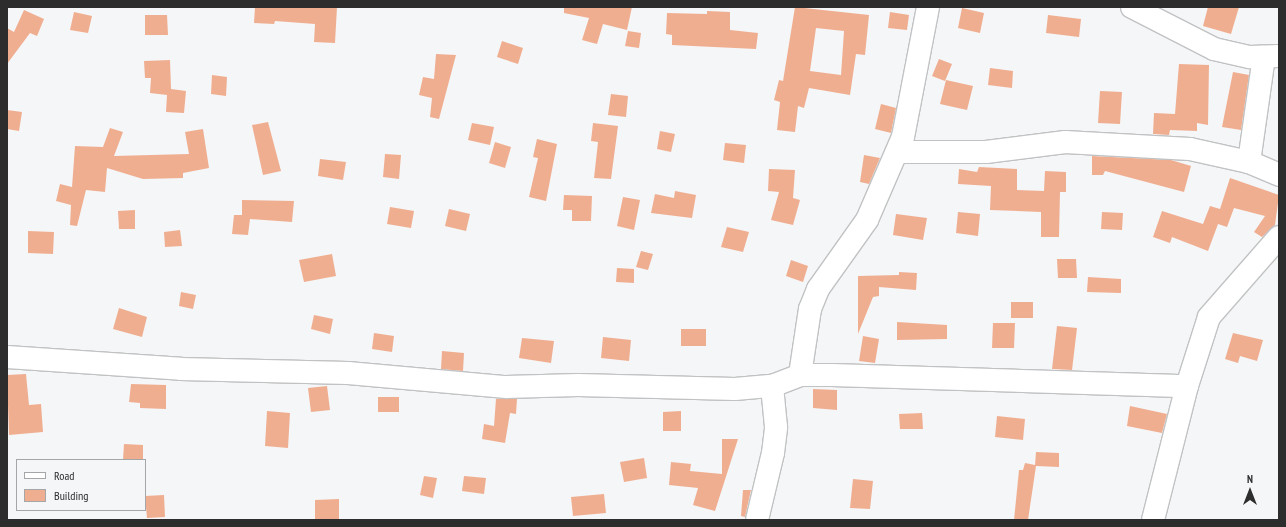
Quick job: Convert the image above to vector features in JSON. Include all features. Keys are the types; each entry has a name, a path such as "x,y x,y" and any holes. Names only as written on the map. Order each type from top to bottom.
{"street":[{"path":"800,375 810,309 818,289 867,220 897,152 928,7"},
{"path":"1132,7 1214,49 1272,56 1249,162"},
{"path":"897,152 986,152 1065,142 1190,149 1249,162 1279,175"},
{"path":"1153,520 1187,386 1209,317 1279,237"},
{"path":"7,357 181,369 348,373 506,387 578,385 735,389 772,386 800,375 1187,386"},
{"path":"757,520 773,453 776,427 772,386"}],"building":[{"path":"255,7 337,7 335,43 314,42 315,24 275,21 274,24 254,23"},
{"path":"564,7 632,7 627,30 603,24 597,44 582,40 589,18 564,13"},
{"path":"795,7 869,15 865,55 856,54 850,95 809,88 804,108 798,106 795,132 777,130 780,102 774,100 779,80 783,81","holes":["816,28 844,31 841,75 810,71"]},
{"path":"1208,7 1239,7 1231,34 1203,26"},
{"path":"962,8 984,13 980,33 958,28"},
{"path":"24,10 44,19 37,36 30,33 7,64 7,28 14,32"},
{"path":"707,11 730,12 730,30 758,33 756,49 672,45 672,35 666,34 667,13 707,14"},
{"path":"74,12 92,16 88,33 70,30"},
{"path":"890,12 909,15 907,30 888,28"},
{"path":"145,15 167,15 168,35 145,35"},
{"path":"1048,15 1081,19 1079,37 1046,33"},
{"path":"628,31 641,33 639,48 625,46"},
{"path":"502,41 523,48 518,64 497,57"},
{"path":"436,54 456,55 439,119 430,117 432,98 419,95 423,77 434,79"},
{"path":"939,59 952,64 945,81 932,76"},
{"path":"170,60 171,89 186,91 184,113 166,112 167,95 150,93 151,78 145,78 144,61"},
{"path":"1179,64 1209,65 1208,125 1197,123 1197,131 1170,130 1169,135 1153,134 1154,113 1175,114"},
{"path":"990,68 1013,71 1012,88 988,85"},
{"path":"1233,72 1249,75 1241,130 1222,127"},
{"path":"212,75 227,77 226,96 211,94"},
{"path":"946,80 973,86 967,110 940,104"},
{"path":"1100,91 1122,92 1120,124 1098,123"},
{"path":"611,94 628,96 626,117 608,115"},
{"path":"881,104 896,108 891,133 875,129"},
{"path":"7,110 22,112 19,131 7,129"},
{"path":"268,122 281,171 263,175 252,125"},
{"path":"472,123 494,127 490,145 468,140"},
{"path":"593,123 618,126 611,179 594,178 598,142 591,141"},
{"path":"110,128 123,132 114,156 189,154 185,132 203,129 209,168 183,173 183,178 143,179 107,168 105,192 86,190 77,226 70,225 71,205 56,201 60,184 72,187 75,146 103,147"},
{"path":"660,131 675,134 671,152 657,149"},
{"path":"537,139 557,144 546,201 529,197 538,158 533,157"},
{"path":"495,142 511,147 505,168 489,163"},
{"path":"725,143 746,145 744,163 723,160"},
{"path":"385,154 401,155 399,179 383,177"},
{"path":"864,155 880,158 869,184 860,182"},
{"path":"1092,156 1171,160 1191,166 1184,192 1105,171 1103,175 1092,175"},
{"path":"320,159 346,162 343,180 318,176"},
{"path":"979,167 1017,169 1017,190 1044,191 1045,171 1066,172 1066,192 1060,192 1059,237 1041,237 1041,212 990,210 991,186 958,184 959,169 977,172"},
{"path":"769,169 795,170 793,198 800,200 793,225 771,220 779,192 768,191"},
{"path":"1230,178 1279,195 1275,225 1262,237 1254,232 1265,216 1234,208 1227,227 1218,224 1208,251 1172,237 1170,243 1153,237 1162,211 1203,224 1210,206 1220,209"},
{"path":"675,191 696,195 692,218 651,213 655,194 674,198"},
{"path":"564,195 592,196 591,221 572,221 572,210 563,210"},
{"path":"623,197 640,200 634,230 617,226"},
{"path":"242,200 294,201 292,222 250,219 248,235 232,234 234,215 242,215"},
{"path":"390,207 414,211 411,228 387,224"},
{"path":"449,209 470,214 466,231 445,226"},
{"path":"135,210 135,229 119,229 118,211"},
{"path":"958,212 980,214 978,236 956,233"},
{"path":"1102,212 1123,213 1122,230 1101,229"},
{"path":"896,214 927,218 923,240 893,235"},
{"path":"727,227 749,232 743,252 721,247"},
{"path":"180,230 182,246 165,247 164,232"},
{"path":"28,231 54,232 53,254 28,253"},
{"path":"641,251 653,254 648,270 636,267"},
{"path":"332,254 336,276 304,282 299,260"},
{"path":"1057,259 1076,259 1077,278 1058,278"},
{"path":"791,260 808,266 803,282 786,276"},
{"path":"617,268 634,269 634,283 616,282"},
{"path":"899,272 917,273 916,290 879,287 879,296 873,297 858,334 858,276 899,275"},
{"path":"1088,277 1121,279 1121,293 1087,292"},
{"path":"181,292 196,295 193,309 179,306"},
{"path":"1011,302 1033,302 1033,318 1011,318"},
{"path":"119,308 147,317 142,337 113,329"},
{"path":"314,315 333,319 330,334 311,329"},
{"path":"897,322 947,325 947,339 897,340"},
{"path":"993,323 1015,323 1014,348 992,348"},
{"path":"1057,326 1077,328 1072,370 1052,369"},
{"path":"681,329 706,329 706,346 681,346"},
{"path":"374,333 394,336 392,352 372,349"},
{"path":"1233,333 1263,340 1257,361 1240,356 1238,363 1225,359"},
{"path":"863,336 879,339 875,363 859,361"},
{"path":"603,337 631,340 629,361 601,358"},
{"path":"522,338 554,341 551,363 519,358"},
{"path":"442,351 464,353 463,371 441,369"},
{"path":"26,374 29,405 41,404 43,432 9,435 7,375"},
{"path":"131,384 166,385 166,409 140,408 140,403 129,402"},
{"path":"327,386 330,410 311,412 308,388"},
{"path":"813,389 837,390 837,410 813,408"},
{"path":"378,397 399,397 399,412 378,412"},
{"path":"496,399 517,399 516,414 510,413 505,443 482,439 484,424 494,426"},
{"path":"1130,406 1167,414 1162,433 1127,426"},
{"path":"267,411 290,413 288,448 265,446"},
{"path":"681,411 681,431 663,431 663,412"},
{"path":"922,413 923,429 900,429 899,414"},
{"path":"997,416 1025,419 1023,440 995,437"},
{"path":"722,439 738,439 715,511 693,505 698,488 669,485 671,462 691,464 690,471 722,474"},
{"path":"124,444 143,445 143,459 123,459"},
{"path":"1036,452 1059,453 1059,467 1036,466 1028,520 1014,520 1019,470 1023,470 1025,463 1035,465"},
{"path":"644,458 647,478 624,482 620,462"},
{"path":"424,476 437,478 433,498 420,495"},
{"path":"464,476 486,478 484,494 462,491"},
{"path":"853,479 873,481 870,509 850,508"},
{"path":"743,490 751,490 745,517 741,516"},
{"path":"604,494 606,513 573,516 571,497"},
{"path":"164,495 165,517 147,518 146,496"},
{"path":"339,499 339,519 315,519 315,500"}]}
